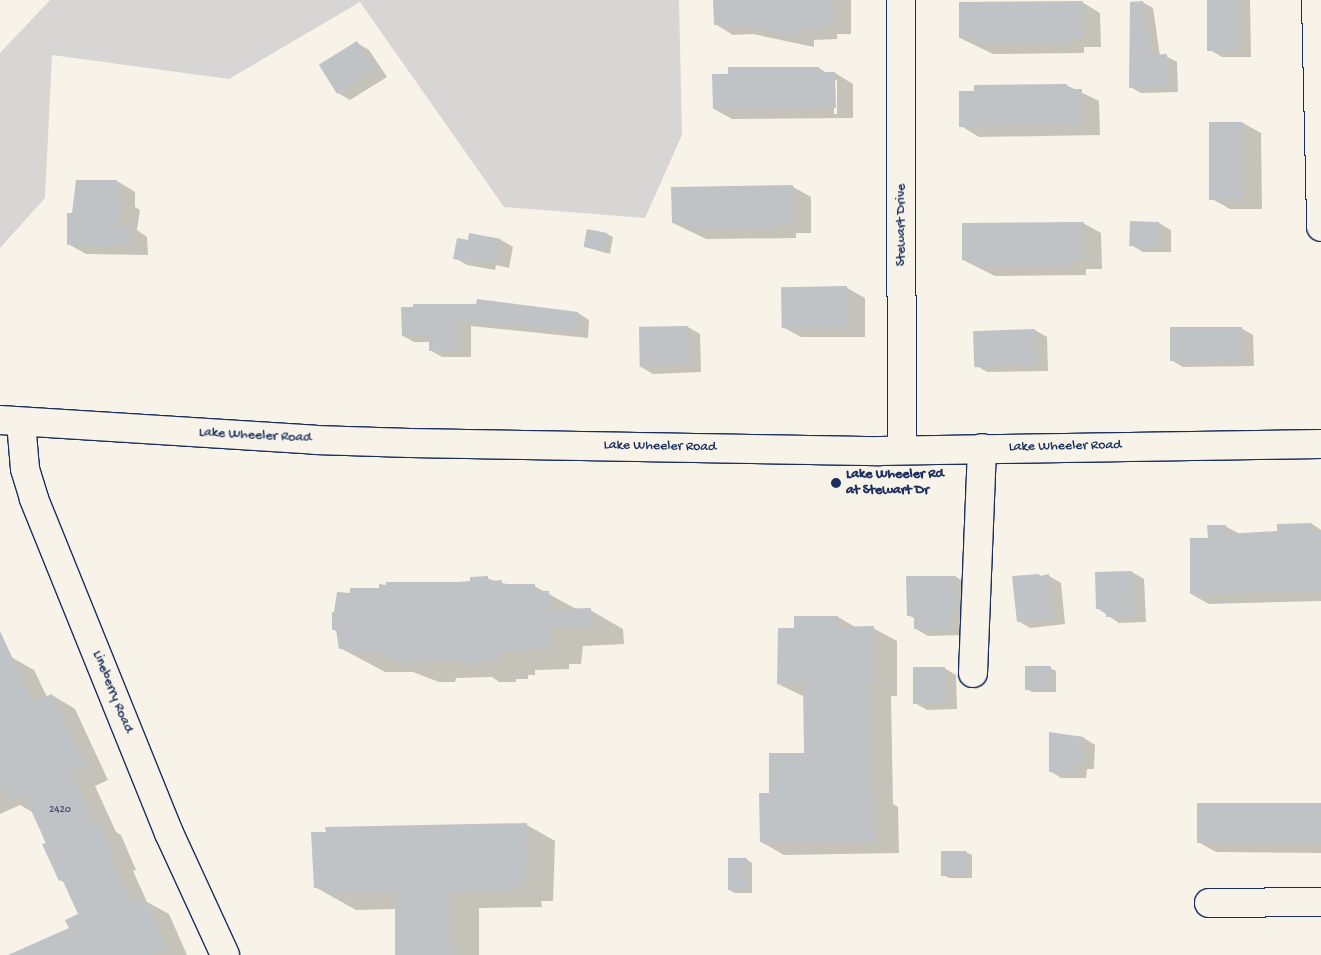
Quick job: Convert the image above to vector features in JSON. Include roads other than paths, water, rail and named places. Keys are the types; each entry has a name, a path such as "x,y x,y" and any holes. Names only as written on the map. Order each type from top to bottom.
{"street":[{"name":"Stewart Drive","path":"901,0 902,450"},
{"path":"1316,0 1321,226"},
{"name":"Lake Wheeler Road","path":"10,421 410,444 902,450 1321,444"},
{"name":"Lineberry Road","path":"10,421 34,499 169,834 225,955"},
{"path":"974,673 982,448"},
{"path":"1210,904 1321,902"}],"place":[{"name":"Lake Wheeler Rd at Stewart Dr","path":"836,483"}]}
